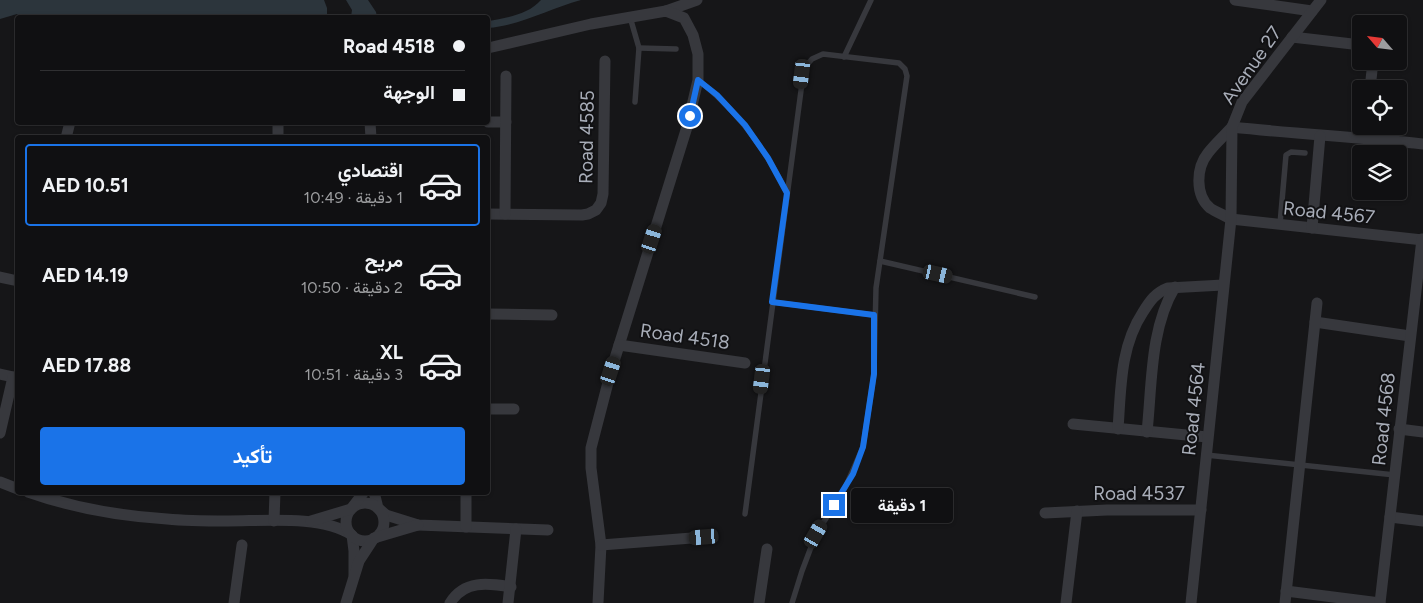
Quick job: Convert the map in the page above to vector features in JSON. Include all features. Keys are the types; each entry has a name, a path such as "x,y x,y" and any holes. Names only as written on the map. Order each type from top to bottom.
{"street":[{"path":"490,48 666,11 697,0"},
{"path":"1235,0 1312,11"},
{"name":"Avenue 27","path":"1231,219 1232,127 1242,102 1321,0"},
{"name":"Road 4518","path":"598,603 601,545 591,468 591,448 620,345 687,127 698,80 698,54 693,35 684,18 666,11"},
{"path":"1292,37 1352,43"},
{"name":"Road 4585","path":"490,214 582,215 596,210 601,203 604,181 605,61"},
{"path":"505,214 506,76"},
{"path":"490,122 506,122"},
{"path":"1231,219 1206,204 1199,184 1200,173 1206,155 1232,127 1320,136 1352,133"},
{"path":"1380,135 1423,144"},
{"path":"1312,228 1320,136"},
{"name":"Road 4567","path":"1231,219 1423,239"},
{"name":"Road 4564","path":"1191,603 1231,219"},
{"name":"Road 4568","path":"1380,603 1399,429 1423,239"},
{"path":"0,277 15,280"},
{"path":"1118,429 1123,361 1130,334 1155,295 1175,287 1224,285"},
{"path":"1146,432 1158,326 1165,306 1175,287"},
{"path":"1317,303 1286,597 1380,603"},
{"path":"490,314 552,315"},
{"path":"1315,322 1410,336"},
{"name":"Road 4518","path":"620,345 746,363"},
{"path":"0,374 15,378 0,433"},
{"path":"490,408 514,409"},
{"path":"1073,424 1207,437"},
{"path":"1399,429 1423,432"},
{"path":"0,482 15,488"},
{"path":"38,495 66,504 141,517 309,522 335,527 362,540 418,525"},
{"path":"274,521 275,495"},
{"path":"354,574 352,535 346,525 348,513 362,495"},
{"path":"346,603 354,574 364,552 382,530 384,524 375,495"},
{"path":"466,495 466,527"},
{"path":"309,522 351,509 362,503 373,504 390,517 418,525 548,530"},
{"name":"Road 4537","path":"1045,514 1077,511 1201,510"},
{"name":"Road 4537","path":"1066,603 1077,511"},
{"path":"1390,517 1423,521"},
{"path":"508,603 516,529"},
{"path":"601,545 704,537"},
{"path":"234,603 242,545"},
{"path":"759,603 767,549"},
{"path":"450,603 458,592 468,586 490,583 511,587"}],"lane":[{"path":"844,57 871,0"},
{"path":"630,17 639,48 635,102"},
{"path":"639,48 676,49"},
{"path":"745,514 804,68 817,56 829,54 899,63 907,72 876,288 874,368 863,447 844,490 816,534 792,603"},
{"path":"698,80 717,95 745,125 768,158 787,193"},
{"path":"1280,224 1286,155 1291,152 1305,153"},
{"path":"880,261 1035,297"},
{"path":"772,302 874,315"},
{"path":"1206,455 1395,475"}],"shaded area":[{"path":"0,0 324,0 327,8 327,15 17,14 0,19"},
{"path":"346,0 368,0 377,15 351,15 352,10"},
{"path":"541,0 581,0 512,24 490,28 490,21 509,17 536,5"}],"route":[{"path":"690,116 698,80 717,95 745,125 768,158 787,193 772,302 874,315 874,374 863,447 853,474 834,505"}]}
